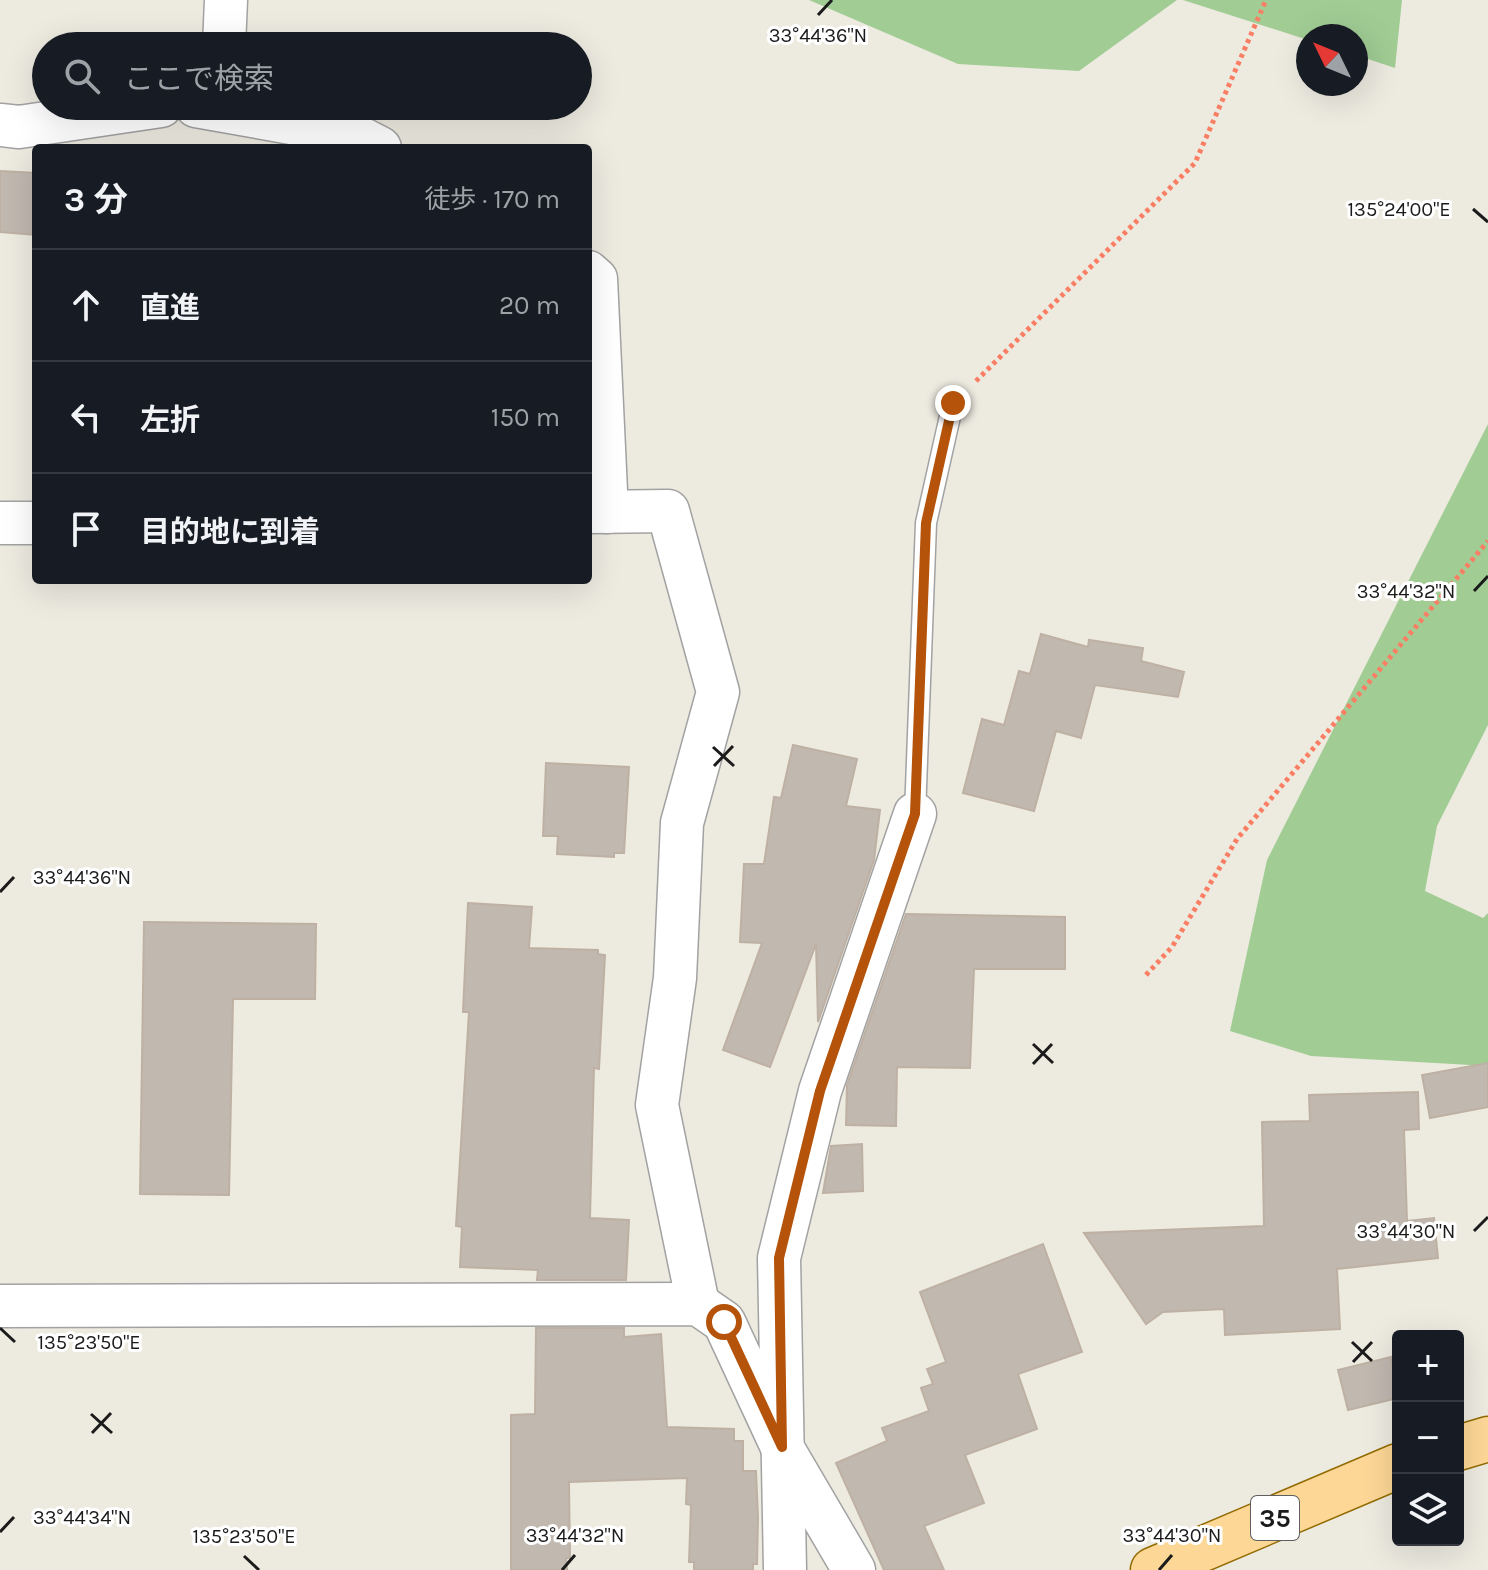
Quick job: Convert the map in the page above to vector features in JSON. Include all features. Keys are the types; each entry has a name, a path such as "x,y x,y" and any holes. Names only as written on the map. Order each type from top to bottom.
{"main road":[{"path":"1464,1446 1488,1439"},
{"name":"35","path":"1153,1570 1392,1469"}],"street":[{"path":"225,32 226,0"},
{"path":"0,125 19,127 66,120"},
{"path":"274,120 353,134 372,144"},
{"path":"592,276 596,279 598,512 668,511 718,692 682,823 675,978 657,1105 698,1304"},
{"path":"0,523 32,523"},
{"path":"785,1570 779,1258 820,1091 915,814"},
{"path":"0,1306 698,1304 724,1322 782,1447 854,1570"}],"lane":[{"path":"915,814 926,523 953,403"}],"path":[{"path":"953,403 1195,163 1266,0"},
{"path":"1146,975 1172,947 1237,839 1488,541"}],"green space":[{"path":"809,0 1177,0 1079,71 958,64"},
{"path":"1183,0 1402,0 1395,68 1368,59 1368,24 1296,24 1296,36"},
{"path":"1488,424 1488,725 1437,826 1425,891 1483,918 1488,913 1488,1066 1311,1056 1230,1031 1267,860"}],"building":[{"path":"0,171 32,173 32,235 0,232"},
{"path":"1041,634 1088,647 1089,640 1143,648 1141,661 1184,672 1178,697 1095,685 1081,738 1056,731 1034,811 963,793 982,719 1004,725 1019,671 1030,674"},
{"path":"793,745 857,759 846,806 880,810 874,860 818,1022 816,944 770,1067 723,1050 762,943 740,942 744,864 764,864 774,797 781,798"},
{"path":"546,763 629,767 624,853 614,853 614,857 557,854 558,836 543,836"},
{"path":"468,903 532,907 529,948 598,950 598,954 605,955 599,1069 594,1068 590,1218 629,1220 626,1280 537,1280 538,1270 460,1267 462,1227 456,1226 469,1012 463,1012"},
{"path":"906,914 1065,917 1065,969 974,969 970,1068 897,1067 896,1126 846,1125 847,1085"},
{"path":"144,922 316,924 315,999 233,999 229,1195 140,1194"},
{"path":"1488,1063 1488,1107 1430,1118 1422,1075"},
{"path":"1418,1092 1419,1129 1404,1130 1407,1221 1434,1218 1438,1258 1337,1269 1340,1329 1225,1335 1224,1309 1163,1312 1146,1324 1084,1233 1264,1226 1262,1122 1310,1121 1309,1095"},
{"path":"862,1144 863,1191 823,1193 831,1146"},
{"path":"1043,1244 1082,1352 1018,1374 1037,1429 965,1455 984,1503 924,1526 944,1570 884,1570 836,1463 887,1441 882,1428 929,1411 921,1388 933,1384 927,1369 946,1362 920,1292"},
{"path":"536,1328 624,1328 624,1337 661,1334 667,1427 734,1429 734,1441 743,1441 743,1471 756,1471 757,1564 753,1564 753,1570 694,1570 694,1562 689,1562 691,1505 686,1504 687,1478 569,1482 570,1558 566,1558 567,1570 511,1570 511,1415 535,1414"},
{"path":"1391,1357 1392,1399 1348,1410 1338,1370"}],"route":[{"path":"724,1322 782,1447 779,1258 820,1091 915,814 926,523 953,403"}]}
